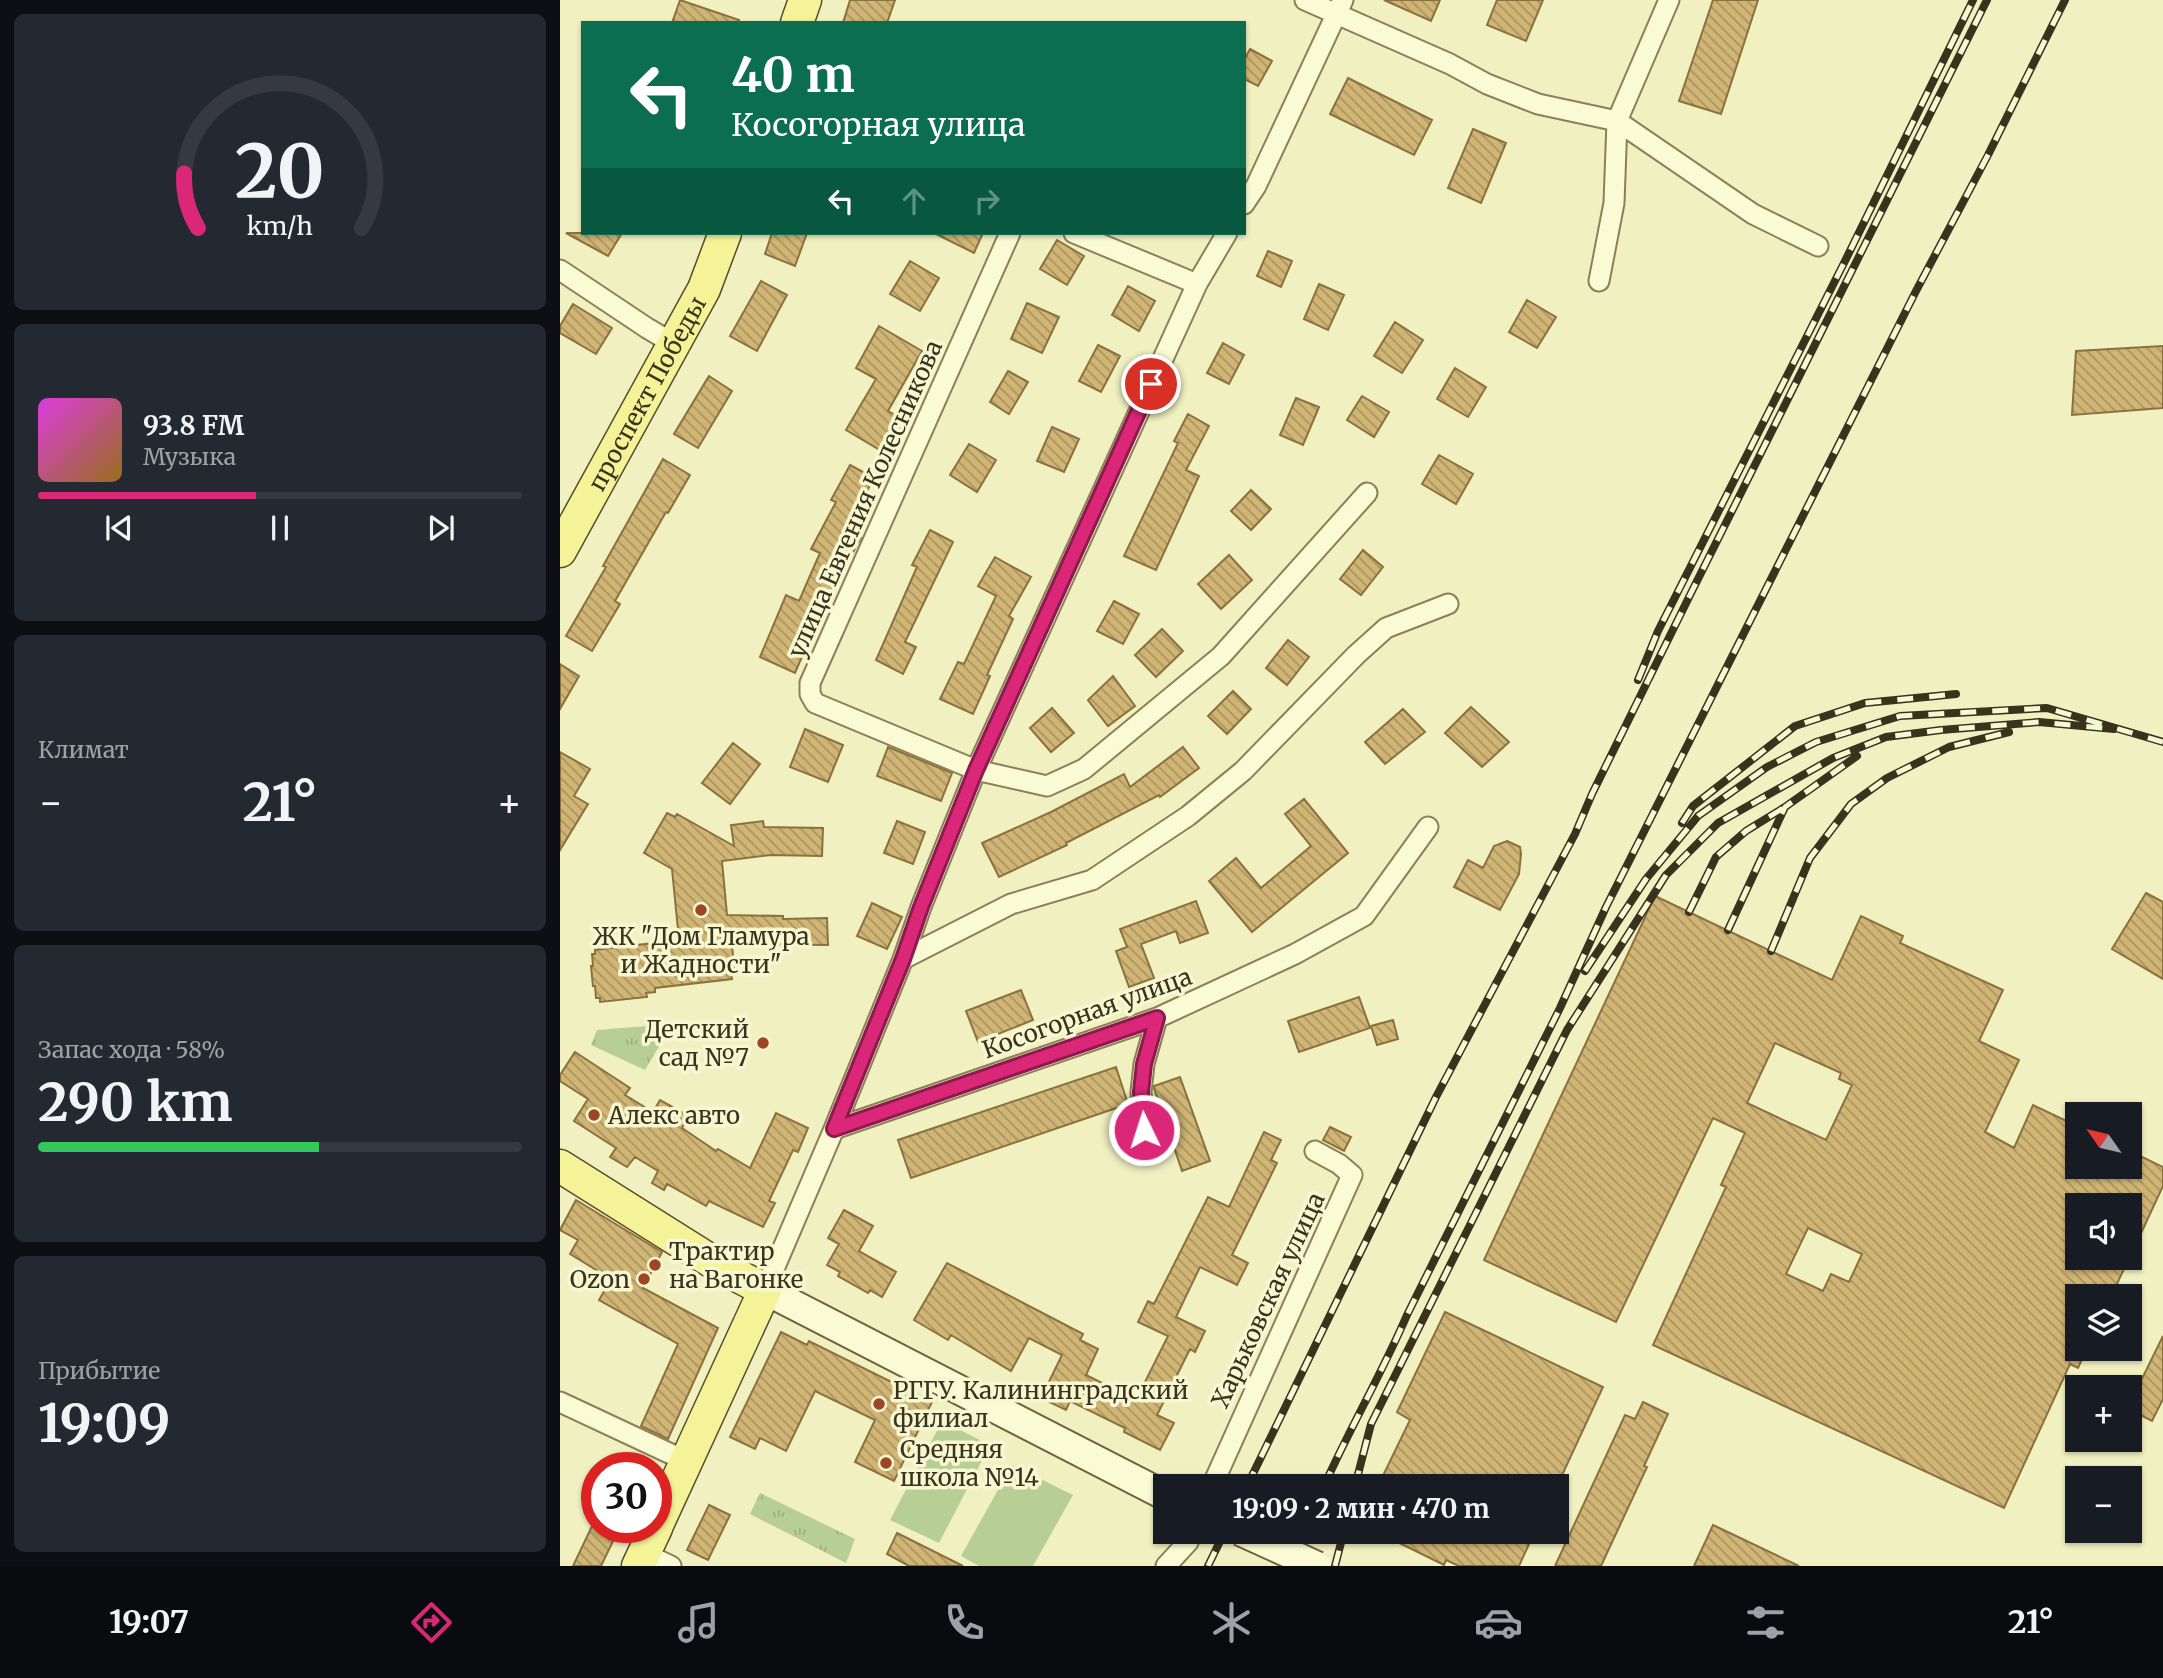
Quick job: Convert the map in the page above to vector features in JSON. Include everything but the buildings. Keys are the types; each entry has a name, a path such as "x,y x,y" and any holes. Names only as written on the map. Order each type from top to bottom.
{"main road":[{"path":"798,21 805,0"},
{"name":"проспект Победы","path":"560,551 704,289 724,235"},
{"path":"560,1167 719,1266 1153,1490"},
{"path":"653,1548 686,1461 765,1290"},
{"path":"1269,1544 1317,1566"}],"street":[{"path":"1305,0 1340,7 1487,84 1538,104 1617,121 1753,214 1818,246"},
{"path":"1599,281 1614,203 1617,121 1669,0"},
{"path":"1246,201 1340,7"},
{"name":"улица Евгения Колесникова","path":"976,770 815,704 810,694 810,684 1009,235"},
{"path":"1079,235 1197,284"},
{"path":"765,1290 903,959 976,770 1197,284 1226,235"},
{"path":"560,270 674,344"},
{"path":"976,770 1047,786 1084,769 1221,656 1367,493"},
{"path":"903,959 1012,904 1091,880 1188,816 1243,771 1356,655 1386,628 1448,604"},
{"name":"Косогорная улица","path":"834,1129 1157,1018 1295,954 1364,916 1428,827"},
{"path":"1126,1143 1144,1130 1141,1092 1144,1064 1157,1018"},
{"name":"Харьковская улица","path":"1217,1474 1352,1175 1339,1164 1315,1151"},
{"path":"560,1402 686,1461"},
{"path":"1166,1566 1186,1544"}],"green space":[{"path":"672,1024 645,1070 591,1045 597,1030"},
{"path":"942,1421 990,1445 939,1543 890,1520"},
{"path":"1012,1465 1073,1495 1033,1566 979,1566 961,1556"},
{"path":"760,1493 855,1539 846,1563 750,1514"}],"railway":[{"path":"1638,680 1658,631 1973,0"},
{"path":"1253,1474 1436,1097 1575,834 1693,589 1987,0"},
{"path":"1330,1474 1560,1008 1606,907 2065,0"},
{"path":"1682,823 1693,806 1795,726 1865,703 1956,694"},
{"path":"1585,971 1646,879 1698,816 1767,767 1816,742 1900,716 2047,708 2163,742"},
{"path":"1358,1474 1371,1424 1567,1030 1666,875 1718,823 1833,758 1886,737 2039,722 2114,729"},
{"path":"1771,951 1810,858 1851,804 1887,778 1949,747 2009,732"},
{"path":"1728,930 1785,807 1857,756"},
{"path":"1689,912 1716,857 1746,831 1785,807"},
{"path":"1208,1566 1219,1544"},
{"path":"1288,1566 1297,1544"},
{"path":"1335,1566 1341,1544"}],"place":[{"name":"ЖК \"Дом Гламура и Жадности\"","path":"701,910"},
{"name":"Детский сад №7","path":"763,1043"},
{"name":"Алекс авто","path":"594,1115"},
{"name":"Трактир на Вагонке","path":"655,1265"},
{"name":"Ozon","path":"644,1279"},
{"name":"РГГУ. Калининградский филиал","path":"879,1404"},
{"name":"Средняя школа №14","path":"886,1463"}],"route":[{"path":"1144,1130 1141,1092 1144,1064 1157,1018 834,1129 976,770 1151,384"}]}
